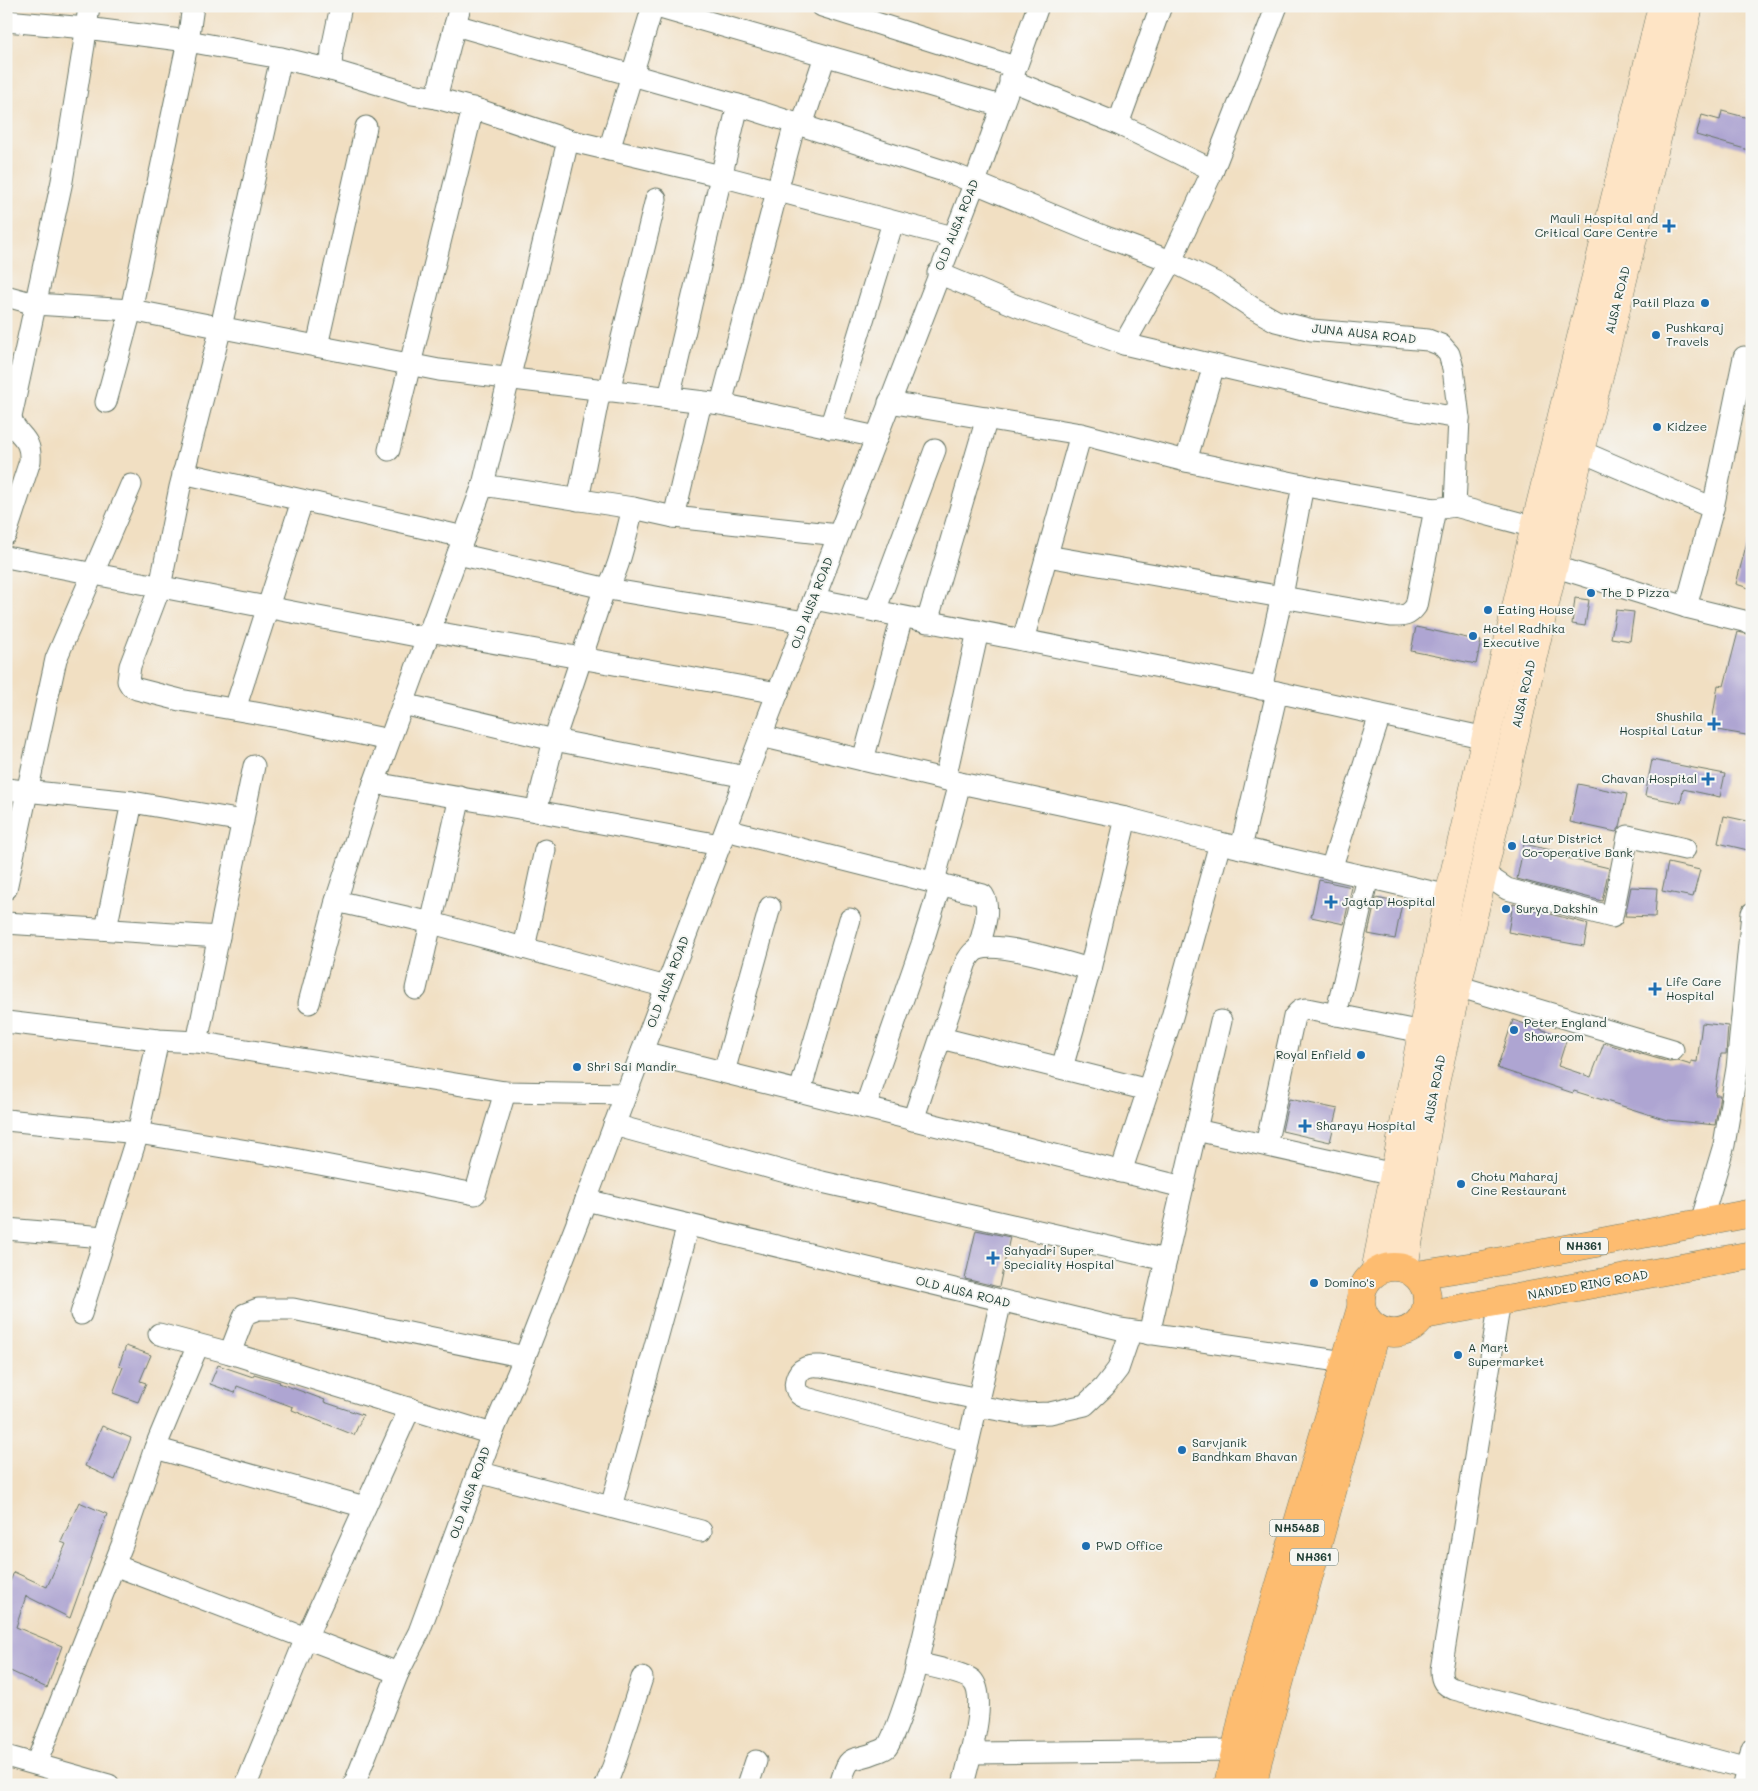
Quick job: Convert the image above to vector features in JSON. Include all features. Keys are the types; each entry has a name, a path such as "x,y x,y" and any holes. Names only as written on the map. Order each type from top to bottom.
{"highway":[{"name":"NH361","path":"1410,1272 1490,1263 1752,1213"},
{"name":"NANDED RING ROAD","path":"1424,1314 1618,1281 1752,1255"},
{"path":"1389,1267 1410,1272 1424,1287 1427,1301 1424,1314 1416,1325 1404,1332 1369,1318 1360,1294 1366,1282 1376,1272 1389,1267"},
{"name":"NH361","path":"1253,1785 1369,1318"},
{"path":"1345,1362 1369,1318"},
{"name":"NH548B","path":"1228,1785 1248,1693 1345,1362"}],"main road":[{"path":"1376,1272 1449,896 1535,526 1662,6"},
{"name":"AUSA ROAD","path":"1410,1272 1435,1083 1560,535 1689,6"}],"street":[{"path":"6,534 30,461 31,450 26,440 12,423 11,417 62,181 89,6"},
{"path":"106,402 131,310 188,41 193,6"},
{"path":"330,70 332,49 341,6"},
{"path":"609,150 653,6 1001,106"},
{"path":"822,6 1013,74 1212,170"},
{"name":"OLD AUSA ROAD","path":"354,1785 398,1673 419,1632 492,1434 525,1357 586,1200 761,736 877,438 938,273 975,182 1038,6"},
{"path":"1118,124 1161,6"},
{"path":"1124,344 1171,261 1212,170 1277,6"},
{"path":"436,98 458,15"},
{"name":"JUNA AUSA ROAD","path":"458,15 632,75 738,105 975,182 1103,236 1171,261 1216,283 1276,321 1312,330 1428,340 1441,345 1449,354 1453,368 1459,418 1445,507 1416,606 1411,614 1390,616 1282,596"},
{"path":"6,21 86,28 188,41 281,58 412,94 473,108 568,140 721,176 953,237"},
{"path":"674,517 798,124 825,56"},
{"path":"281,58 221,327 183,473 160,587 130,666 128,682 137,689 180,700 290,719 389,740"},
{"path":"670,398 738,105"},
{"path":"389,450 473,108"},
{"path":"318,346 366,127"},
{"path":"309,1003 336,901 374,782 483,485 568,140"},
{"path":"578,500 656,199"},
{"path":"830,428 893,222"},
{"path":"938,273 1017,306 1124,344 1398,408 1459,418"},
{"path":"6,296 35,304 131,310 439,370 711,403 877,438"},
{"path":"1686,607 1713,508 1744,357"},
{"path":"1186,461 1214,365"},
{"path":"889,402 1081,434 1186,461 1303,485 1445,507 1535,526 1560,535"},
{"path":"927,622 987,418"},
{"path":"1023,640 1081,434"},
{"path":"875,611 935,450"},
{"path":"1580,451 1713,508"},
{"path":"183,473 302,501 608,588 805,622"},
{"path":"6,889 16,790 56,659 131,484"},
{"path":"483,485 633,508 674,517 838,535"},
{"path":"1241,848 1269,690 1282,596 1303,485"},
{"path":"235,710 302,501"},
{"path":"536,811 554,740 603,593 608,588 615,572 633,508"},
{"path":"1047,556 1282,596"},
{"path":"6,557 268,608 428,635 582,658 778,693"},
{"path":"1528,558 1686,607 1752,623"},
{"path":"814,599 1269,690 1486,738"},
{"path":"863,760 902,617"},
{"path":"865,1108 922,944 938,882 952,781 978,632"},
{"path":"403,704 554,740 746,777"},
{"path":"1331,869 1380,715"},
{"path":"761,736 952,781 1126,818 1220,843 1449,896"},
{"path":"197,1042 254,766"},
{"path":"374,782 536,811 723,837 938,882 983,895 987,907 979,948"},
{"path":"16,790 132,802 243,820"},
{"path":"416,988 460,797"},
{"path":"106,930 132,802"},
{"path":"1062,1068 1090,969 1126,818"},
{"path":"1483,873 1507,889 1612,917 1628,836 1685,848"},
{"path":"1121,1172 1172,1017 1220,843"},
{"path":"524,948 545,850"},
{"path":"1336,1014 1368,878"},
{"path":"336,901 432,923 666,987"},
{"path":"724,1072 770,907"},
{"path":"1701,1222 1724,1145 1737,1068 1752,913"},
{"path":"800,1091 850,919"},
{"path":"6,923 219,937"},
{"path":"913,1120 966,962 972,953 979,948 1011,949 1090,969"},
{"path":"1458,986 1673,1050"},
{"path":"1266,1145 1294,1017 1302,1009 1422,1032"},
{"path":"968,1442 806,1398 799,1393 796,1387 796,1380 804,1368 822,1366 1022,1414 1050,1413 1085,1404 1104,1387 1118,1369 1140,1333 1166,1260 1221,1021"},
{"path":"6,1022 158,1040 197,1042 505,1092 626,1094"},
{"path":"941,1038 1148,1090"},
{"path":"81,1314 138,1132 158,1040"},
{"path":"642,1052 1183,1187"},
{"path":"6,1120 138,1132 278,1156 475,1194 505,1092"},
{"path":"614,1125 822,1182 1166,1260"},
{"path":"1196,1130 1394,1174"},
{"name":"OLD AUSA ROAD","path":"586,1200 1140,1333 1345,1362"},
{"path":"612,1507 688,1225"},
{"path":"6,1229 104,1237"},
{"path":"1500,1300 1442,1660 1441,1680 1445,1685 1454,1689 1748,1768"},
{"path":"840,1785 851,1759 875,1753 886,1747 904,1703 917,1663 1001,1301"},
{"path":"230,1353 245,1314 258,1309 293,1309 525,1357"},
{"path":"159,1334 230,1353 492,1434"},
{"path":"36,1764 114,1565 155,1448 198,1345"},
{"path":"246,1785 306,1638 410,1408"},
{"path":"155,1448 365,1507"},
{"path":"478,1472 701,1531"},
{"path":"114,1565 398,1673"},
{"path":"917,1663 947,1670 972,1680 978,1692 979,1709 963,1785"},
{"path":"606,1785 642,1678"},
{"path":"970,1753 1236,1750"},
{"path":"6,1756 109,1785"},
{"path":"748,1785 756,1761"}],"building":[{"path":"1722,111 1752,119 1752,151 1696,135 1702,115 1720,120"},
{"path":"1747,542 1752,543 1752,589 1736,584"},
{"path":"1575,598 1589,600 1585,626 1572,624"},
{"path":"1616,610 1634,612 1630,641 1611,638"},
{"path":"1416,627 1481,641 1476,664 1411,651"},
{"path":"1738,632 1752,635 1752,736 1711,729 1718,685 1724,686"},
{"path":"1652,760 1725,774 1720,797 1683,789 1681,803 1645,796"},
{"path":"1578,784 1627,794 1620,827 1616,832 1570,822"},
{"path":"1724,816 1752,822 1752,851 1718,843"},
{"path":"1524,844 1555,851 1554,855 1609,868 1602,901 1517,879"},
{"path":"1668,863 1700,870 1693,897 1662,891"},
{"path":"1319,880 1352,887 1344,924 1311,917"},
{"path":"1631,887 1657,888 1655,917 1625,916"},
{"path":"1376,898 1402,903 1395,939 1368,934"},
{"path":"1513,904 1588,924 1584,946 1508,932"},
{"path":"1513,1020 1567,1038 1558,1066 1591,1077 1604,1043 1669,1062 1678,1061 1691,1065 1691,1061 1697,1062 1702,1023 1728,1026 1726,1054 1721,1054 1715,1095 1720,1095 1715,1125 1667,1120 1574,1091 1573,1093 1497,1068"},
{"path":"1289,1099 1338,1109 1330,1142 1282,1131"},
{"path":"976,1230 1010,1237 999,1287 965,1279"},
{"path":"126,1346 151,1355 140,1381 146,1383 138,1402 113,1393 123,1367 119,1365"},
{"path":"218,1365 253,1377 254,1374 280,1382 325,1400 324,1402 363,1415 354,1435 292,1410 293,1407 237,1386 235,1393 210,1384"},
{"path":"102,1426 131,1438 115,1480 85,1466"},
{"path":"79,1502 107,1514 70,1618 26,1596 16,1627 62,1646 47,1688 6,1669 6,1591 14,1572 47,1587 66,1544 61,1542"}],"place":[{"name":"Mauli Hospital and Critical Care Centre","path":"1669,226"},
{"name":"Patil Plaza","path":"1705,303"},
{"name":"Pushkaraj Travels","path":"1656,335"},
{"name":"Kidzee","path":"1657,427"},
{"name":"The D Pizza","path":"1591,593"},
{"name":"Eating House","path":"1488,610"},
{"name":"Hotel Radhika Executive","path":"1473,636"},
{"name":"Shushila Hospital Latur","path":"1714,724"},
{"name":"Chavan Hospital","path":"1708,779"},
{"name":"Latur District Co-operative Bank","path":"1512,846"},
{"name":"Jagtap Hospital","path":"1331,902"},
{"name":"Surya Dakshin","path":"1506,909"},
{"name":"Life Care Hospital","path":"1655,989"},
{"name":"Peter England Showroom","path":"1514,1030"},
{"name":"Royal Enfield","path":"1361,1055"},
{"name":"Shri Sai Mandir","path":"577,1067"},
{"name":"Sharayu Hospital","path":"1305,1126"},
{"name":"Chotu Maharaj Cine Restaurant","path":"1461,1184"},
{"name":"Sahyadri Super Speciality Hospital","path":"993,1258"},
{"name":"Domino's","path":"1314,1283"},
{"name":"A Mart Supermarket","path":"1458,1355"},
{"name":"Sarvjanik Bandhkam Bhavan","path":"1182,1450"},
{"name":"PWD Office","path":"1086,1546"}]}
